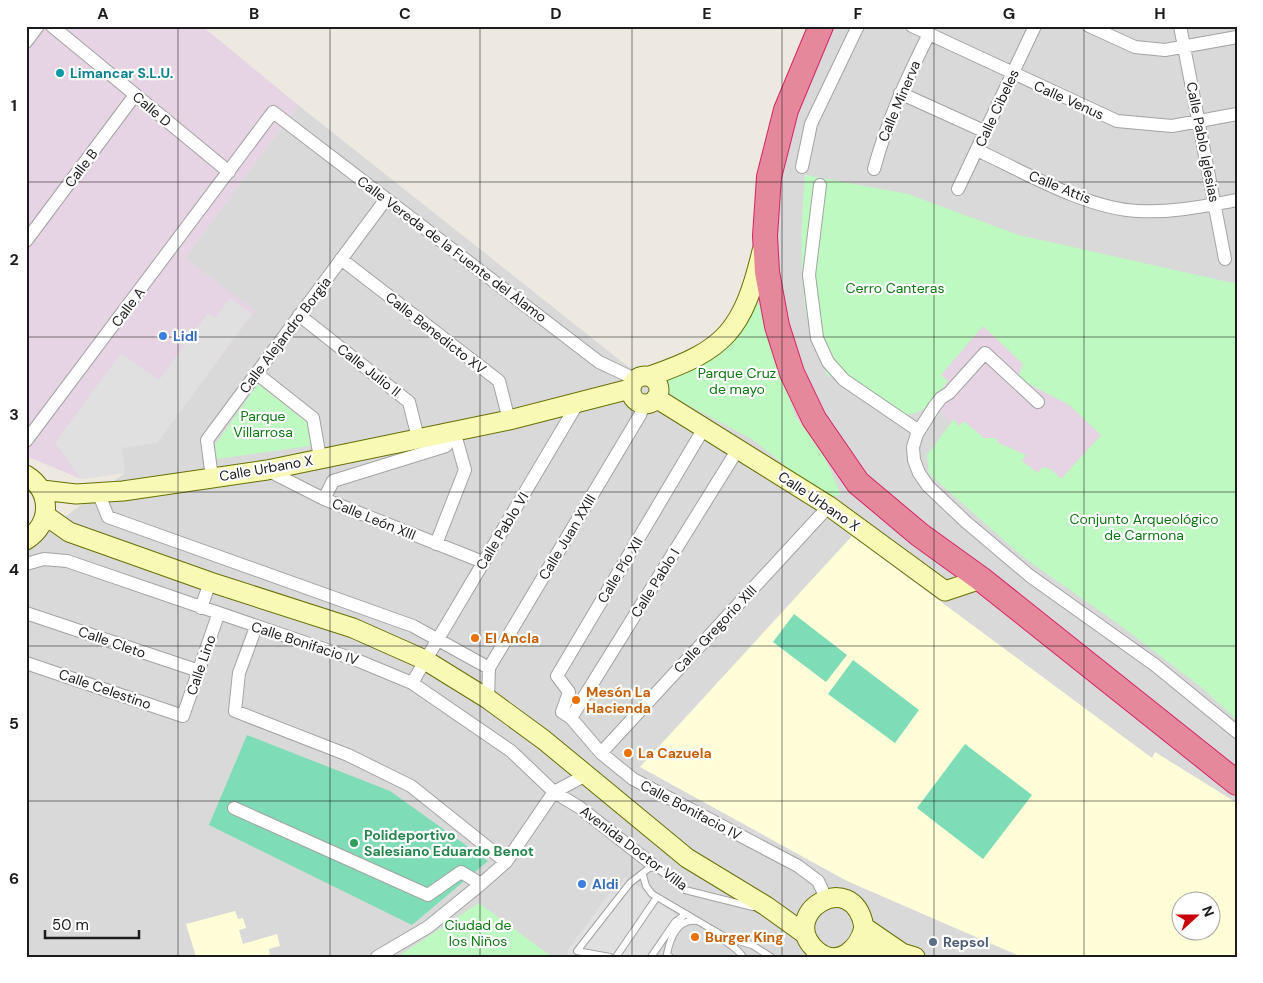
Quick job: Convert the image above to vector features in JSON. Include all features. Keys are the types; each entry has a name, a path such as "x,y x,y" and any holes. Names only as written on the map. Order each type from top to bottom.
{"highway":[{"path":"821,26 786,110 770,177 766,236 767,272 777,326 792,373 814,419 858,483 920,535 981,579 1237,782"},
{"path":"1160,721 1237,768"}],"main road":[{"name":"Calle Urbano X","path":"76,494 267,470 509,420 579,401 638,381 706,353 725,336 740,317 749,298 766,236"},
{"name":"Calle Urbano X","path":"638,381 633,399 650,401 704,428 829,506 945,591 981,579"},
{"path":"638,381 657,382 659,390 650,401"},
{"path":"26,475 42,490 76,494"},
{"path":"30,538 41,527 46,512 42,490"},
{"path":"46,512 76,494"},
{"path":"46,512 69,532 210,582 353,628 425,660 488,699 586,775 687,858 770,909 806,943 826,956 846,954 855,949 861,939 864,927 862,917 854,905 846,899 826,898 809,911 805,921 806,943"},
{"path":"30,538 69,532"},
{"path":"770,909 809,911"},
{"path":"864,927 908,955"},
{"path":"855,949 908,955"}],"street":[{"path":"26,42 38,26"},
{"name":"Calle D","path":"52,26 229,172"},
{"path":"802,166 811,124 858,26"},
{"name":"Calle Venus","path":"912,26 1117,121 1172,126 1237,114"},
{"name":"Calle Cibeles","path":"958,189 1035,26"},
{"path":"1089,26 1135,47 1166,50 1237,37"},
{"name":"Calle Pablo Iglesias","path":"1180,26 1216,204 1225,259"},
{"name":"Calle Minerva","path":"874,169 883,136 900,93 929,34"},
{"path":"900,93 986,132"},
{"name":"Calle B","path":"26,241 135,94"},
{"name":"Calle A","path":"26,441 274,112"},
{"name":"Calle Vereda de la Fuente del Álamo","path":"274,112 599,362 638,381"},
{"name":"Calle Attis","path":"977,150 1080,198 1136,211 1186,210 1237,200"},
{"path":"820,184 809,275 817,338 828,362 844,380 918,431"},
{"name":"Calle Alejandro Borgia","path":"212,478 207,440 386,199"},
{"name":"Calle Benedicto XV","path":"341,260 499,381 509,420"},
{"name":"Calle Julio II","path":"299,315 409,402 418,438"},
{"path":"1038,402 984,353 934,407 918,431 913,447 914,460 919,473 934,492 1030,576 1155,666 1237,732"},
{"path":"256,373 313,418 320,458"},
{"name":"Calle Pablo VI","path":"412,683 579,401"},
{"name":"Calle Juan XXIII","path":"489,668 650,401"},
{"name":"Calle Pío XII","path":"567,715 569,692 557,676 704,428"},
{"path":"324,498 333,482 446,446 454,431"},
{"path":"436,544 465,470 454,431"},
{"name":"Calle Pablo I","path":"567,715 738,449"},
{"name":"Calle León XIII","path":"267,470 324,498 483,562"},
{"path":"98,492 108,517 413,626 438,639 489,668 488,699"},
{"name":"Calle Gregorio XIII","path":"601,752 829,506"},
{"name":"Calle Bonifacio IV","path":"26,564 44,558 67,561 218,615 359,661 412,683 511,751 554,792"},
{"path":"201,608 210,582"},
{"name":"Calle Cleto","path":"26,613 199,671"},
{"name":"Calle Lino","path":"183,716 218,615"},
{"path":"256,627 239,673 235,711 348,755 410,786 506,862"},
{"name":"Calle Celestino","path":"26,663 183,716"},
{"name":"Calle Bonifacio IV","path":"567,715 601,752 633,779 798,866 818,881 826,898"},
{"path":"377,957 428,928 481,884 506,862 554,792 586,775"},
{"name":"Avenida Doctor Villa","path":"554,792 579,807 652,865"},
{"path":"234,808 428,895 462,872 481,884"}],"lane":[{"name":"Avenida Doctor Villa","path":"652,865 685,890 770,909"},
{"path":"610,957 578,950 630,884 643,875 652,865"},
{"path":"643,875 646,886 658,897 699,922 718,932 752,945 771,957"},
{"path":"616,957 658,897"},
{"path":"651,957 675,922 686,914"},
{"path":"670,957 667,954 670,940 680,925 690,920 699,922"},
{"path":"718,932 724,941 738,950 744,957"}],"shaded area":[{"path":"26,26 202,26 298,105 185,258 255,311 157,443 121,448 125,473 81,479 31,458 26,459"},
{"path":"831,26 1237,26 1237,957 26,957 26,545 125,473 121,448 254,311 185,258 298,105 645,380 745,321 778,186 792,114"},
{"path":"230,298 252,314 157,443 122,448 125,473 81,479 55,443 121,353 159,380 208,313 215,318"},
{"path":"983,326 1023,364 1018,378 1069,405 1101,435 1061,479 1038,473 1022,461 1013,448 998,443 996,439 984,438 964,421 960,426 954,419 952,422 929,403 948,381 941,375"},
{"path":"852,536 1152,758 1155,752 1237,803 1237,957 1022,957 847,881 640,767"},
{"path":"625,877 676,914 645,957 567,957 568,950 610,892 613,894"},
{"path":"235,911 238,919 243,918 246,928 239,930 243,944 277,934 280,946 269,949 270,957 196,957 186,924"}],"green space":[{"name":"Conjunto Arqueológico de Carmona","path":"805,175 908,194 1019,235 1237,284 1237,720 1201,687 1117,623 1023,557 929,474 927,455 954,419 959,426 964,421 984,438 996,438 998,443 1026,455 1022,461 1038,473 1042,467 1051,469 1061,479 1101,435 1069,405 1018,378 1023,364 983,326 941,375 948,381 938,394 928,406 915,413 899,413 836,373 828,377 811,335 804,297 802,277 802,213"},
{"name":"Parque Cruz de mayo","path":"749,298 775,316 772,347 796,418 820,446 841,495 816,498 781,462 753,440 677,399 650,376 725,336"},
{"name":"Parque Villarrosa","path":"258,384 310,425 310,446 217,459 215,445"},
{"path":"794,614 847,655 826,682 773,642"},
{"path":"853,660 919,710 895,743 828,694"},
{"name":"Polideportivo Salesiano Eduardo Benot","path":"247,735 390,791 488,861 412,925 209,825"},
{"path":"965,744 1032,795 983,859 917,808"},
{"name":"Ciudad de los Niños","path":"479,903 552,957 397,957"}],"place":[{"name":"Limancar S.L.U.","path":"60,73"},
{"name":"Lidl","path":"163,336"},
{"name":"El Ancla","path":"475,638"},
{"name":"Mesón La Hacienda","path":"576,700"},
{"name":"La Cazuela","path":"628,753"},
{"name":"Polideportivo Salesiano Eduardo Benot","path":"354,843"},
{"name":"Aldi","path":"582,884"},
{"name":"Burger King","path":"695,937"},
{"name":"Repsol","path":"933,942"}],"park label":[{"name":"Cerro Canteras","path":"895,288"}]}
